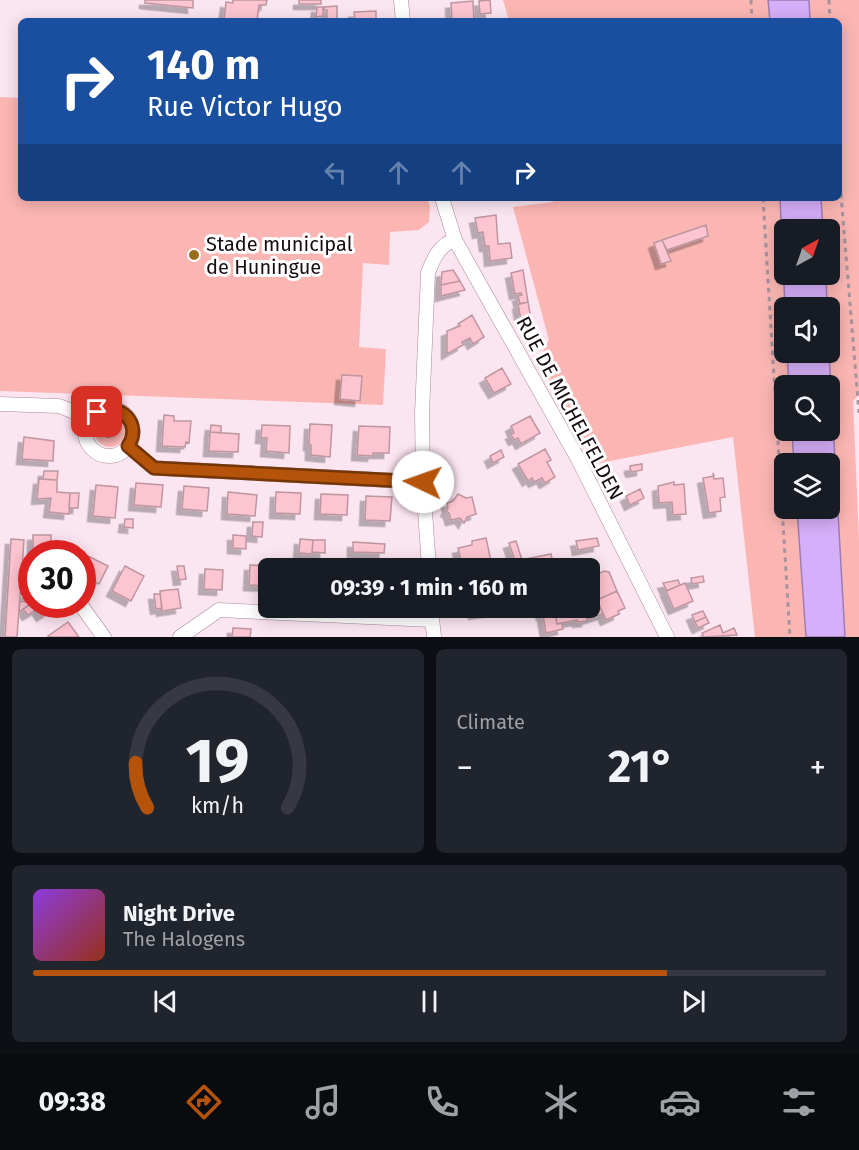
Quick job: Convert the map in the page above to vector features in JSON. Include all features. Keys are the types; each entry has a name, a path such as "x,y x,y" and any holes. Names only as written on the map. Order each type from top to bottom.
{"street":[{"path":"401,0 403,18"},
{"name":"RUE DE MICHELFELDEN","path":"443,201 455,240 578,459 667,637"},
{"path":"428,558 423,482 422,412 428,273 435,255 449,241 455,240"},
{"path":"0,404 59,406 90,418"},
{"path":"106,408 124,413 133,428 133,436 128,446 119,454 111,456 96,451 86,438 85,430 90,418 106,408"},
{"path":"128,446 154,468 423,482"},
{"path":"180,637 219,609 258,610"},
{"path":"90,618 104,637"},
{"path":"432,618 434,637"}],"path":[{"path":"751,0 752,18"},
{"path":"829,0 830,18"},
{"path":"763,201 789,637"},
{"path":"842,201 859,413"}],"shaded area":[{"path":"503,0 859,0 859,395 853,401 859,539 859,637 755,637 733,437 595,464 538,361 549,340 513,207 553,201 842,201 842,18 508,18"},
{"path":"768,0 809,0 810,18 770,18"},
{"name":"Stade municipal de Huningue","path":"0,97 18,98 18,201 428,201 429,222 419,230 390,232 389,265 363,263 359,347 386,349 383,405 0,391"},
{"path":"780,201 821,201 822,219 781,219"},
{"path":"784,285 826,285 827,297 785,297"},
{"path":"788,363 830,363 830,375 788,375"},
{"path":"110,417 116,418 124,426 124,438 116,446 110,447 104,446 96,438 95,432 96,426 104,418"},
{"path":"793,441 834,441 835,453 793,453"},
{"path":"798,519 838,519 845,637 806,637"}],"building":[{"path":"145,0 193,0 193,8 145,3"},
{"path":"233,0 267,0 266,5 259,5 257,18 224,18 226,2 233,3"},
{"path":"299,0 321,0 321,4 299,4"},
{"path":"490,0 491,13 480,14 479,1"},
{"path":"473,1 474,18 452,18 451,3"},
{"path":"337,6 337,18 327,18 327,10 324,10 324,7"},
{"path":"317,7 323,7 323,16 316,17"},
{"path":"376,11 376,18 355,18 354,12"},
{"path":"496,215 498,244 510,243 512,258 490,261 489,246 485,246 483,232 478,233 475,218"},
{"path":"706,225 708,236 667,250 662,240"},
{"path":"662,240 671,261 661,264 654,243"},
{"path":"453,270 460,281 441,285 442,272"},
{"path":"523,270 528,302 520,304 518,296 522,295 521,293 515,294 511,273"},
{"path":"460,281 465,290 441,296 441,285"},
{"path":"528,302 531,319 521,320 518,304"},
{"path":"472,315 484,337 473,344 470,338 447,354 447,331 460,326 458,324"},
{"path":"502,368 511,384 494,393 485,378"},
{"path":"342,375 362,376 360,401 340,399"},
{"path":"164,415 174,416 174,421 191,421 189,443 186,442 185,447 162,446"},
{"path":"530,416 540,433 521,444 518,438 514,440 511,426"},
{"path":"310,424 332,425 330,457 311,455"},
{"path":"211,425 221,426 221,433 210,432"},
{"path":"262,425 290,426 289,453 266,451 267,438 261,438"},
{"path":"359,426 390,427 389,453 373,453 373,456 357,455"},
{"path":"210,432 239,434 238,452 209,451"},
{"path":"24,437 54,441 53,461 22,459"},
{"path":"545,449 551,460 547,462 555,477 545,483 542,478 534,482 532,478 528,481 518,464"},
{"path":"501,450 504,457 493,463 490,456"},
{"path":"642,464 642,470 632,472 630,469 630,466"},
{"path":"44,471 58,471 57,480 43,479"},
{"path":"714,476 714,479 723,478 725,497 720,498 721,511 709,513 703,478"},
{"path":"39,479 57,480 57,492 70,493 69,514 49,512 51,498 37,499"},
{"path":"674,482 674,485 684,484 686,514 673,515 672,502 659,503 658,486"},
{"path":"136,483 163,485 161,507 134,505"},
{"path":"96,485 118,487 115,518 93,516"},
{"path":"184,486 209,488 207,511 182,509"},
{"path":"640,489 644,498 630,505 626,496"},
{"path":"228,492 257,495 255,516 227,514"},
{"path":"276,492 301,493 300,514 275,513"},
{"path":"70,493 79,493 78,508 69,508"},
{"path":"321,494 348,495 347,515 320,514"},
{"path":"458,494 466,498 472,497 476,514 467,517 464,523 460,518 451,520 446,511 447,503 453,501"},
{"path":"366,496 392,497 390,521 365,520"},
{"path":"125,519 133,519 133,528 124,527"},
{"path":"253,522 263,522 262,537 252,536"},
{"path":"33,535 51,535 51,540 33,540"},
{"path":"233,535 246,536 246,549 233,548"},
{"path":"486,538 490,558 460,558 458,548 472,545 472,541"},
{"path":"597,538 599,546 578,550 576,541"},
{"path":"11,539 24,540 18,540 17,637 5,637"},
{"path":"300,539 313,540 312,554 299,553"},
{"path":"313,540 325,540 325,553 312,552"},
{"path":"516,541 521,558 514,558 509,543"},
{"path":"353,542 385,544 384,553 353,552"},
{"path":"551,554 552,558 530,558"},
{"path":"96,560 108,566 99,584 96,582"},
{"path":"250,565 258,565 258,585 249,585"},
{"path":"125,566 144,576 131,601 112,591"},
{"path":"177,566 184,566 186,579 179,580"},
{"path":"205,569 223,570 222,590 204,589"},
{"path":"609,572 617,591 600,599 600,573"},
{"path":"703,576 704,582 692,584 691,578"},
{"path":"678,580 680,585 667,591 663,583"},
{"path":"685,583 693,601 674,609 666,591"},
{"path":"178,589 181,608 162,611 160,591"},
{"path":"617,591 625,608 618,611 619,614 606,620 600,607 600,599"},
{"path":"154,594 160,594 162,608 156,609"},
{"path":"703,611 706,617 695,622 692,615"},
{"path":"706,617 709,623 698,628 695,622"},
{"path":"544,618 556,618 557,624 562,623 563,629 546,633"},
{"path":"556,618 587,618 587,621 578,622 577,620 557,624"},
{"path":"68,622 79,637 48,636"},
{"path":"720,625 723,633 734,628 737,635 704,637 702,633"},
{"path":"233,628 251,629 250,637 232,637"}],"place":[{"name":"Stade municipal de Huningue","path":"194,255"}],"route":[{"path":"97,412 110,408 124,413 133,428 133,436 128,446 154,468 423,482"}]}
